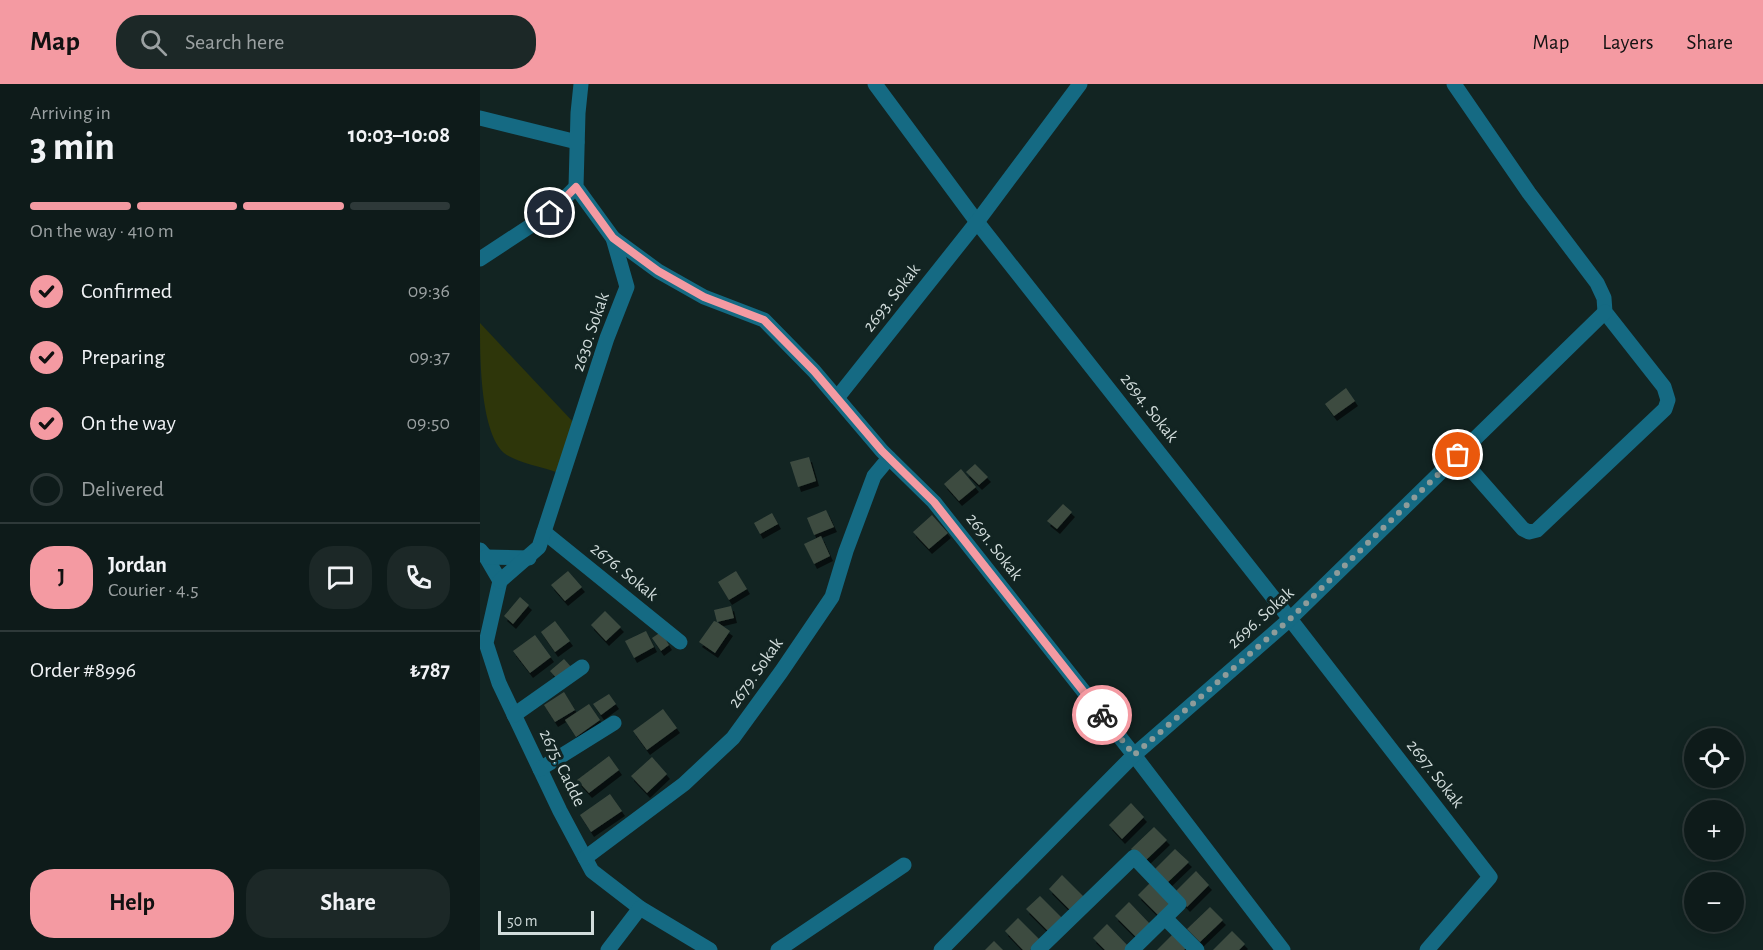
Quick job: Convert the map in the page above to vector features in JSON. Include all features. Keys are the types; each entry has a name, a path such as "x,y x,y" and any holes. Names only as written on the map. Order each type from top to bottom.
{"street":[{"path":"480,259 550,213 576,187 581,84"},
{"name":"2694. Sokak","path":"875,84 977,222 1290,619"},
{"name":"2693. Sokak","path":"837,398 977,222 1080,84"},
{"path":"1454,84 1529,193 1597,283 1604,298 1605,312 1664,387 1668,400 1665,409 1537,530 1523,529 1458,455"},
{"path":"480,118 578,142"},
{"name":"2630. Sokak","path":"529,558 539,547 607,338 627,287 613,238 576,187"},
{"name":"2691. Sokak","path":"613,238 658,271 704,297 764,320 814,371 889,458 934,502 1134,755 1283,950"},
{"name":"2696. Sokak","path":"941,950 1134,755 1290,619 1605,312"},
{"name":"2679. Sokak","path":"585,858 684,784 733,738 832,597 846,551 874,476 889,458"},
{"name":"2676. Sokak","path":"544,532 680,642"},
{"path":"483,553 529,558"},
{"path":"483,553 500,581 529,558"},
{"name":"2675. Cadde","path":"500,581 486,643 499,683 592,871 640,908 710,950"},
{"name":"2697. Sokak","path":"1290,619 1490,877 1427,950"},
{"path":"514,715 582,667"},
{"path":"540,769 614,723"},
{"path":"1038,950 1134,857 1179,904 1132,950"},
{"path":"778,950 904,865"},
{"path":"608,950 640,908"},
{"path":"1165,918 1197,950"}],"green space":[{"path":"480,323 575,424 556,472 509,456 496,442 490,428 483,392"}],"building":[{"path":"1346,388 1355,401 1334,416 1325,404"},
{"path":"809,457 816,481 798,487 790,462"},
{"path":"975,464 988,477 979,485 966,472"},
{"path":"961,469 976,487 959,501 944,484"},
{"path":"1063,504 1072,512 1057,529 1047,521"},
{"path":"826,510 834,527 814,535 807,518"},
{"path":"772,513 778,524 760,534 754,523"},
{"path":"932,515 948,533 929,549 913,532"},
{"path":"821,536 830,556 814,564 804,544"},
{"path":"568,571 582,587 565,601 551,585"},
{"path":"736,571 747,589 729,600 718,582"},
{"path":"520,597 529,605 513,624 504,616"},
{"path":"731,606 734,618 717,622 714,610"},
{"path":"605,611 621,627 606,641 591,625"},
{"path":"555,621 570,641 555,652 541,632"},
{"path":"714,621 730,631 715,653 699,642"},
{"path":"646,631 654,647 634,658 625,641"},
{"path":"661,632 669,645 661,651 652,638"},
{"path":"535,635 551,657 530,673 513,651"},
{"path":"564,659 573,669 559,681 550,671"},
{"path":"564,692 575,710 555,722 544,705"},
{"path":"609,694 616,704 601,715 593,704"},
{"path":"589,704 600,720 576,737 565,720"},
{"path":"663,709 677,728 647,750 633,731"},
{"path":"609,756 619,770 589,793 577,780"},
{"path":"652,757 667,774 647,793 631,776"},
{"path":"610,794 622,811 591,832 580,815"},
{"path":"1131,803 1144,817 1122,839 1109,825"},
{"path":"1154,827 1167,840 1144,862 1131,849"},
{"path":"1175,849 1189,862 1166,884 1153,871"},
{"path":"1196,871 1209,885 1187,907 1174,893"},
{"path":"1062,875 1084,897 1071,911 1049,889"},
{"path":"1151,882 1173,904 1160,917 1138,895"},
{"path":"1040,896 1062,918 1048,931 1026,909"},
{"path":"1129,902 1151,925 1137,938 1115,916"},
{"path":"1210,907 1223,920 1200,942 1187,929"},
{"path":"1018,918 1040,940 1030,950 1023,950 1005,931"},
{"path":"1107,924 1129,947 1125,950 1105,950 1093,938"},
{"path":"1232,931 1245,944 1239,950 1213,950"},
{"path":"1174,933 1188,946 1184,950 1157,950"},
{"path":"994,941 1003,950 985,950"}],"way so far":[{"path":"1102,715 1134,755 1290,619 1458,455"}],"route":[{"path":"550,213 576,187 613,238 658,271 704,297 764,320 814,371 882,451 934,502 1102,715"}]}
